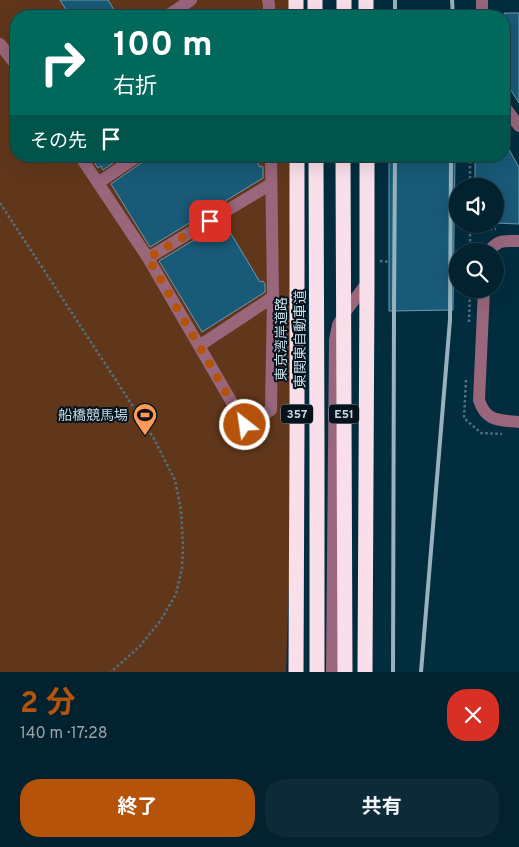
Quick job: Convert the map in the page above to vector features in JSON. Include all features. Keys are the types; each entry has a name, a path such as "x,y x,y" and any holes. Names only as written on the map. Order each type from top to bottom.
{"highway":[{"name":"東京湾岸道路","path":"296,672 297,162"},
{"name":"東関東自動車道","path":"316,162 317,672"},
{"name":"E51","path":"344,162 345,672"},
{"path":"365,672 367,162"}],"street":[{"path":"176,10 191,0"},
{"path":"0,44 10,57"},
{"path":"510,114 519,126"},
{"path":"84,162 148,258 245,425 271,410 273,297 271,162"},
{"path":"98,183 129,162"},
{"path":"148,258 271,184"},
{"path":"497,243 500,241 519,240"},
{"path":"332,672 335,340 338,325 367,283"},
{"path":"199,346 273,297"},
{"path":"484,298 479,400 482,409 488,416 497,420 519,422"}],"path":[{"path":"470,162 470,178"},
{"path":"0,203 153,437 175,480 181,510 183,546 182,568 176,594 161,620 140,646 111,672"}],"shaded area":[{"name":"船橋競馬場","path":"0,0 289,0 289,10 10,10 10,162 290,162 289,582 286,672 0,672"}],"building":[{"path":"60,0 108,0 114,10 66,10"},
{"path":"510,13 519,13 519,103 510,89"},
{"path":"510,151 519,167 519,224 504,223 504,178 475,178 475,162 510,162"},
{"path":"94,162 113,163 103,170 101,166 98,168"},
{"path":"142,162 257,162 260,167 263,167 263,178 150,247 111,184"},
{"path":"389,162 455,162 455,178 449,178 449,233 454,233 454,243 449,243 449,298 453,298 453,310 389,311"},
{"path":"224,222 260,282 263,281 265,284 265,292 202,332 159,261"}],"railway":[{"path":"395,0 395,10"},
{"path":"452,0 453,10"},
{"path":"393,672 395,162"},
{"path":"421,672 450,320 451,162"}],"place":[{"name":"船橋競馬場","path":"145,436"}],"route":[{"path":"210,221 148,258 245,425"}]}
